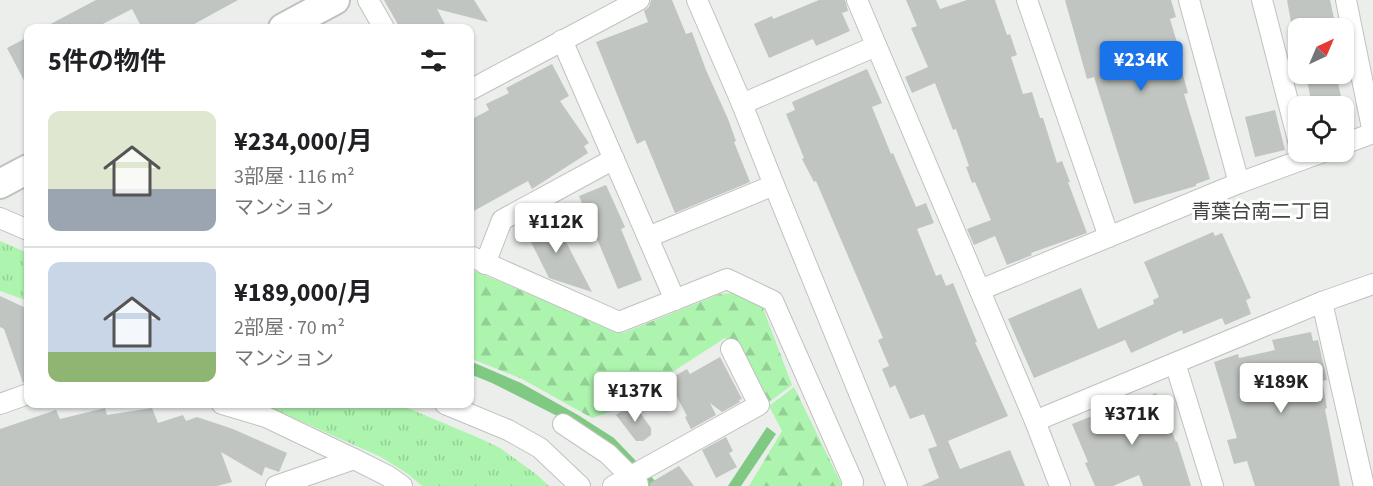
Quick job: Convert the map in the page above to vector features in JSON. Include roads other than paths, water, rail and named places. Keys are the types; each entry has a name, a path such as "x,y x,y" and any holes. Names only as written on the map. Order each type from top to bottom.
{"street":[{"path":"290,24 335,0"},
{"path":"368,0 382,24"},
{"path":"474,88 639,0"},
{"path":"697,0 742,104 897,486"},
{"path":"857,0 1035,421 1060,486"},
{"path":"1027,0 1108,237"},
{"path":"1189,0 1239,183"},
{"path":"1263,0 1288,99"},
{"path":"1346,0 1373,133 1354,140"},
{"path":"562,40 675,300"},
{"path":"742,104 876,46"},
{"path":"980,290 1239,183 1288,158"},
{"path":"614,159 502,220 477,260 619,322 728,279 773,301 853,482 852,486"},
{"path":"0,184 24,171"},
{"path":"648,237 774,185"},
{"path":"0,218 24,228"},
{"path":"1035,421 1322,302 1373,284"},
{"path":"1322,302 1364,486"},
{"path":"613,486 635,481 759,405 731,349"},
{"path":"1176,363 1213,486"},
{"path":"0,404 24,395"},
{"path":"236,408 266,417 388,476 402,486"},
{"path":"455,408 508,430 540,448 580,486"},
{"path":"563,424 608,454 635,481"},
{"path":"276,486 319,479 354,459"}],"district":[{"name":"青葉台南二丁目","path":"1261,211"}]}
